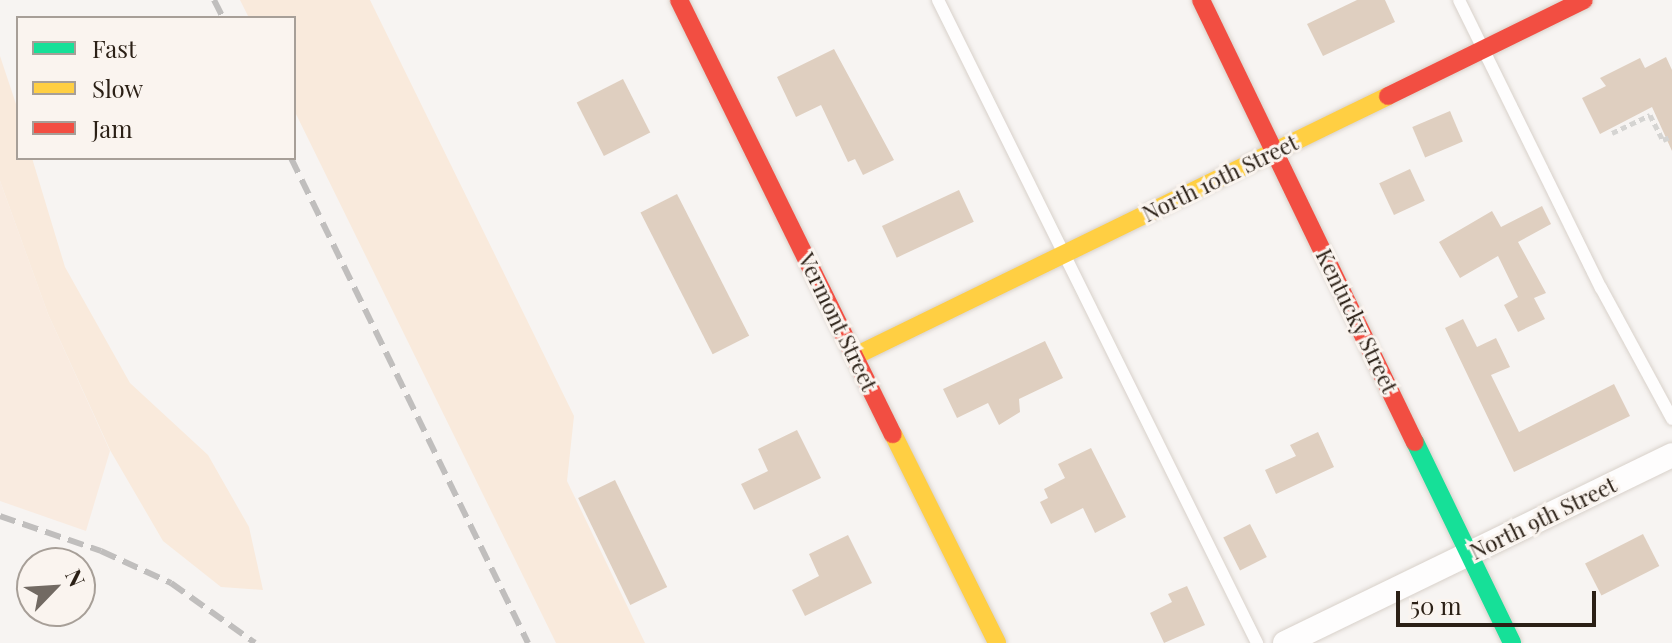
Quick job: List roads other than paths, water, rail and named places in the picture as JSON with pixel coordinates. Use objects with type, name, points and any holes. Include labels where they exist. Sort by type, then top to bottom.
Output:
[{"type":"street","name":"Vermont Street","points":[[679,0],[997,643]]},
{"type":"street","name":"Kentucky Street","points":[[1201,0],[1512,643]]},
{"type":"street","name":"North 10th Street","points":[[855,356],[1584,0]]},
{"type":"street","name":"North 9th Street","points":[[1285,643],[1672,455]]},
{"type":"lane","points":[[938,0],[1257,643]]},
{"type":"lane","points":[[1459,0],[1601,288],[1672,419]]},
{"type":"railway","points":[[214,0],[222,16]]},
{"type":"railway","points":[[292,160],[528,643]]},
{"type":"railway","points":[[0,516],[101,551],[171,583],[255,643]]}]
